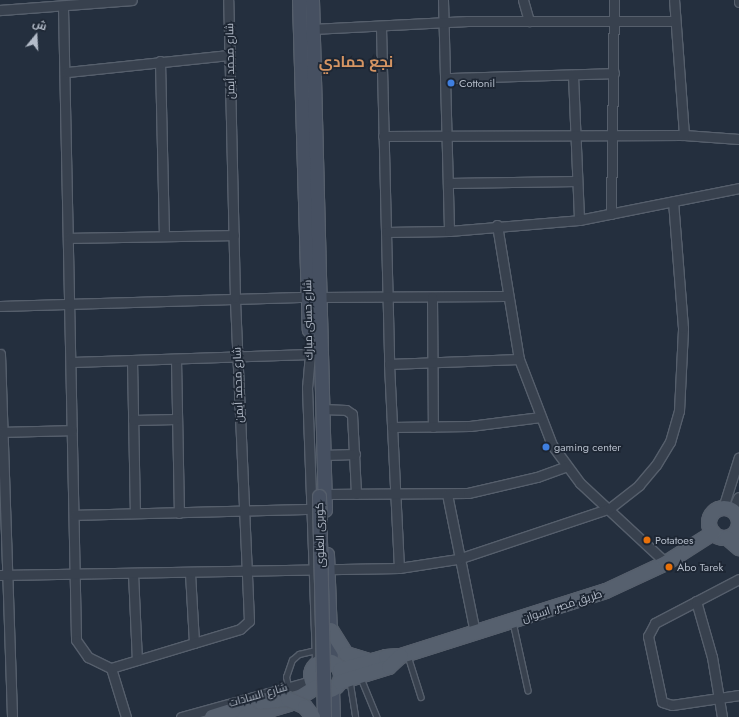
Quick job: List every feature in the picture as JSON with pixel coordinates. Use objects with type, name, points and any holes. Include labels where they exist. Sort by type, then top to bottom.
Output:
[{"type":"main road","name":"شارع حسنى مبارك","points":[[299,0],[313,297],[321,409],[323,455],[322,495],[331,630],[337,677],[332,717]]},
{"type":"main road","name":"شارع حسنى مبارك","points":[[310,354],[313,297],[312,0]]},
{"type":"main road","name":"كوبرى العلوى","points":[[310,354],[322,495],[324,717]]},
{"type":"main road","points":[[734,523],[713,533],[709,520],[714,512],[734,523],[739,548]]},
{"type":"main road","name":"طريق مصر, اسوان","points":[[245,717],[289,704],[337,677],[373,660],[404,655],[513,622],[606,591],[666,563],[713,533]]},
{"type":"main road","points":[[331,630],[346,654],[373,660]]},
{"type":"main road","name":"طريق مصر, اسوان","points":[[337,677],[389,667],[404,655]]},
{"type":"main road","points":[[316,657],[337,677]]},
{"type":"main road","points":[[212,717],[260,702],[288,699],[305,708],[313,717]]},
{"type":"street","points":[[0,10],[63,7],[132,0]]},
{"type":"street","name":"شارع محمد أيمن","points":[[111,668],[248,625],[235,298],[228,0]]},
{"type":"street","points":[[443,0],[449,135],[449,231]]},
{"type":"street","points":[[523,0],[529,21]]},
{"type":"street","points":[[611,214],[614,0]]},
{"type":"street","points":[[674,0],[684,135]]},
{"type":"street","points":[[63,7],[67,72],[72,430],[78,647],[88,657],[111,668],[126,717]]},
{"type":"street","points":[[312,29],[529,21],[675,21]]},
{"type":"street","points":[[381,27],[389,364],[399,568]]},
{"type":"street","points":[[67,72],[160,61],[230,55]]},
{"type":"street","points":[[160,61],[164,234]]},
{"type":"street","points":[[446,78],[614,73]]},
{"type":"street","points":[[573,75],[579,220]]},
{"type":"street","points":[[384,136],[611,134],[684,135],[739,139]]},
{"type":"street","points":[[448,183],[577,181]]},
{"type":"street","points":[[386,232],[449,231],[497,225],[579,220],[739,188]]},
{"type":"street","points":[[3,575],[247,572],[312,569],[399,568],[458,559],[537,536],[610,508],[639,485],[656,465],[670,442],[680,411],[684,328],[673,201]]},
{"type":"street","points":[[497,225],[507,296],[519,359],[540,417],[565,466],[666,563]]},
{"type":"street","points":[[69,238],[164,234],[234,235]]},
{"type":"street","points":[[0,306],[235,298],[507,296]]},
{"type":"street","points":[[432,297],[433,427]]},
{"type":"street","points":[[0,354],[3,575],[12,717]]},
{"type":"street","points":[[72,362],[310,354]]},
{"type":"street","name":"شارع حسنى مبارك","points":[[310,354],[307,387],[316,657]]},
{"type":"street","points":[[176,359],[179,512]]},
{"type":"street","points":[[389,364],[519,359]]},
{"type":"street","points":[[132,360],[135,513]]},
{"type":"street","points":[[321,409],[351,412],[356,494]]},
{"type":"street","points":[[392,427],[470,426],[540,417]]},
{"type":"street","points":[[133,420],[176,419]]},
{"type":"street","points":[[2,432],[72,430]]},
{"type":"street","points":[[323,455],[354,454]]},
{"type":"street","points":[[734,523],[739,457]]},
{"type":"street","points":[[322,495],[447,494],[495,489],[565,466]]},
{"type":"street","points":[[447,494],[458,559],[475,633]]},
{"type":"street","points":[[734,523],[739,498]]},
{"type":"street","points":[[74,514],[310,509]]},
{"type":"street","points":[[190,573],[194,642]]},
{"type":"street","points":[[133,574],[138,660]]},
{"type":"street","points":[[739,579],[696,601],[648,630],[660,699],[672,705],[739,695]]},
{"type":"street","points":[[696,601],[712,657],[722,717]]},
{"type":"street","name":"شارع حسنى مبارك","points":[[319,717],[337,677]]},
{"type":"street","name":"شارع السادات","points":[[181,717],[288,686],[337,677]]},
{"type":"lane","points":[[513,622],[528,690]]},
{"type":"lane","points":[[288,686],[286,677],[292,660],[307,651],[316,657]]},
{"type":"lane","points":[[404,655],[421,696]]},
{"type":"lane","points":[[337,677],[356,717]]},
{"type":"lane","points":[[337,677],[377,717]]},
{"type":"place","name":"Cottonil","points":[[451,83]]},
{"type":"place","name":"gaming center","points":[[546,447]]},
{"type":"place","name":"Potatoes","points":[[647,540]]},
{"type":"place","name":"Abo Tarek","points":[[669,567]]},
{"type":"district","name":"نجع حمادي","points":[[356,63]]}]
